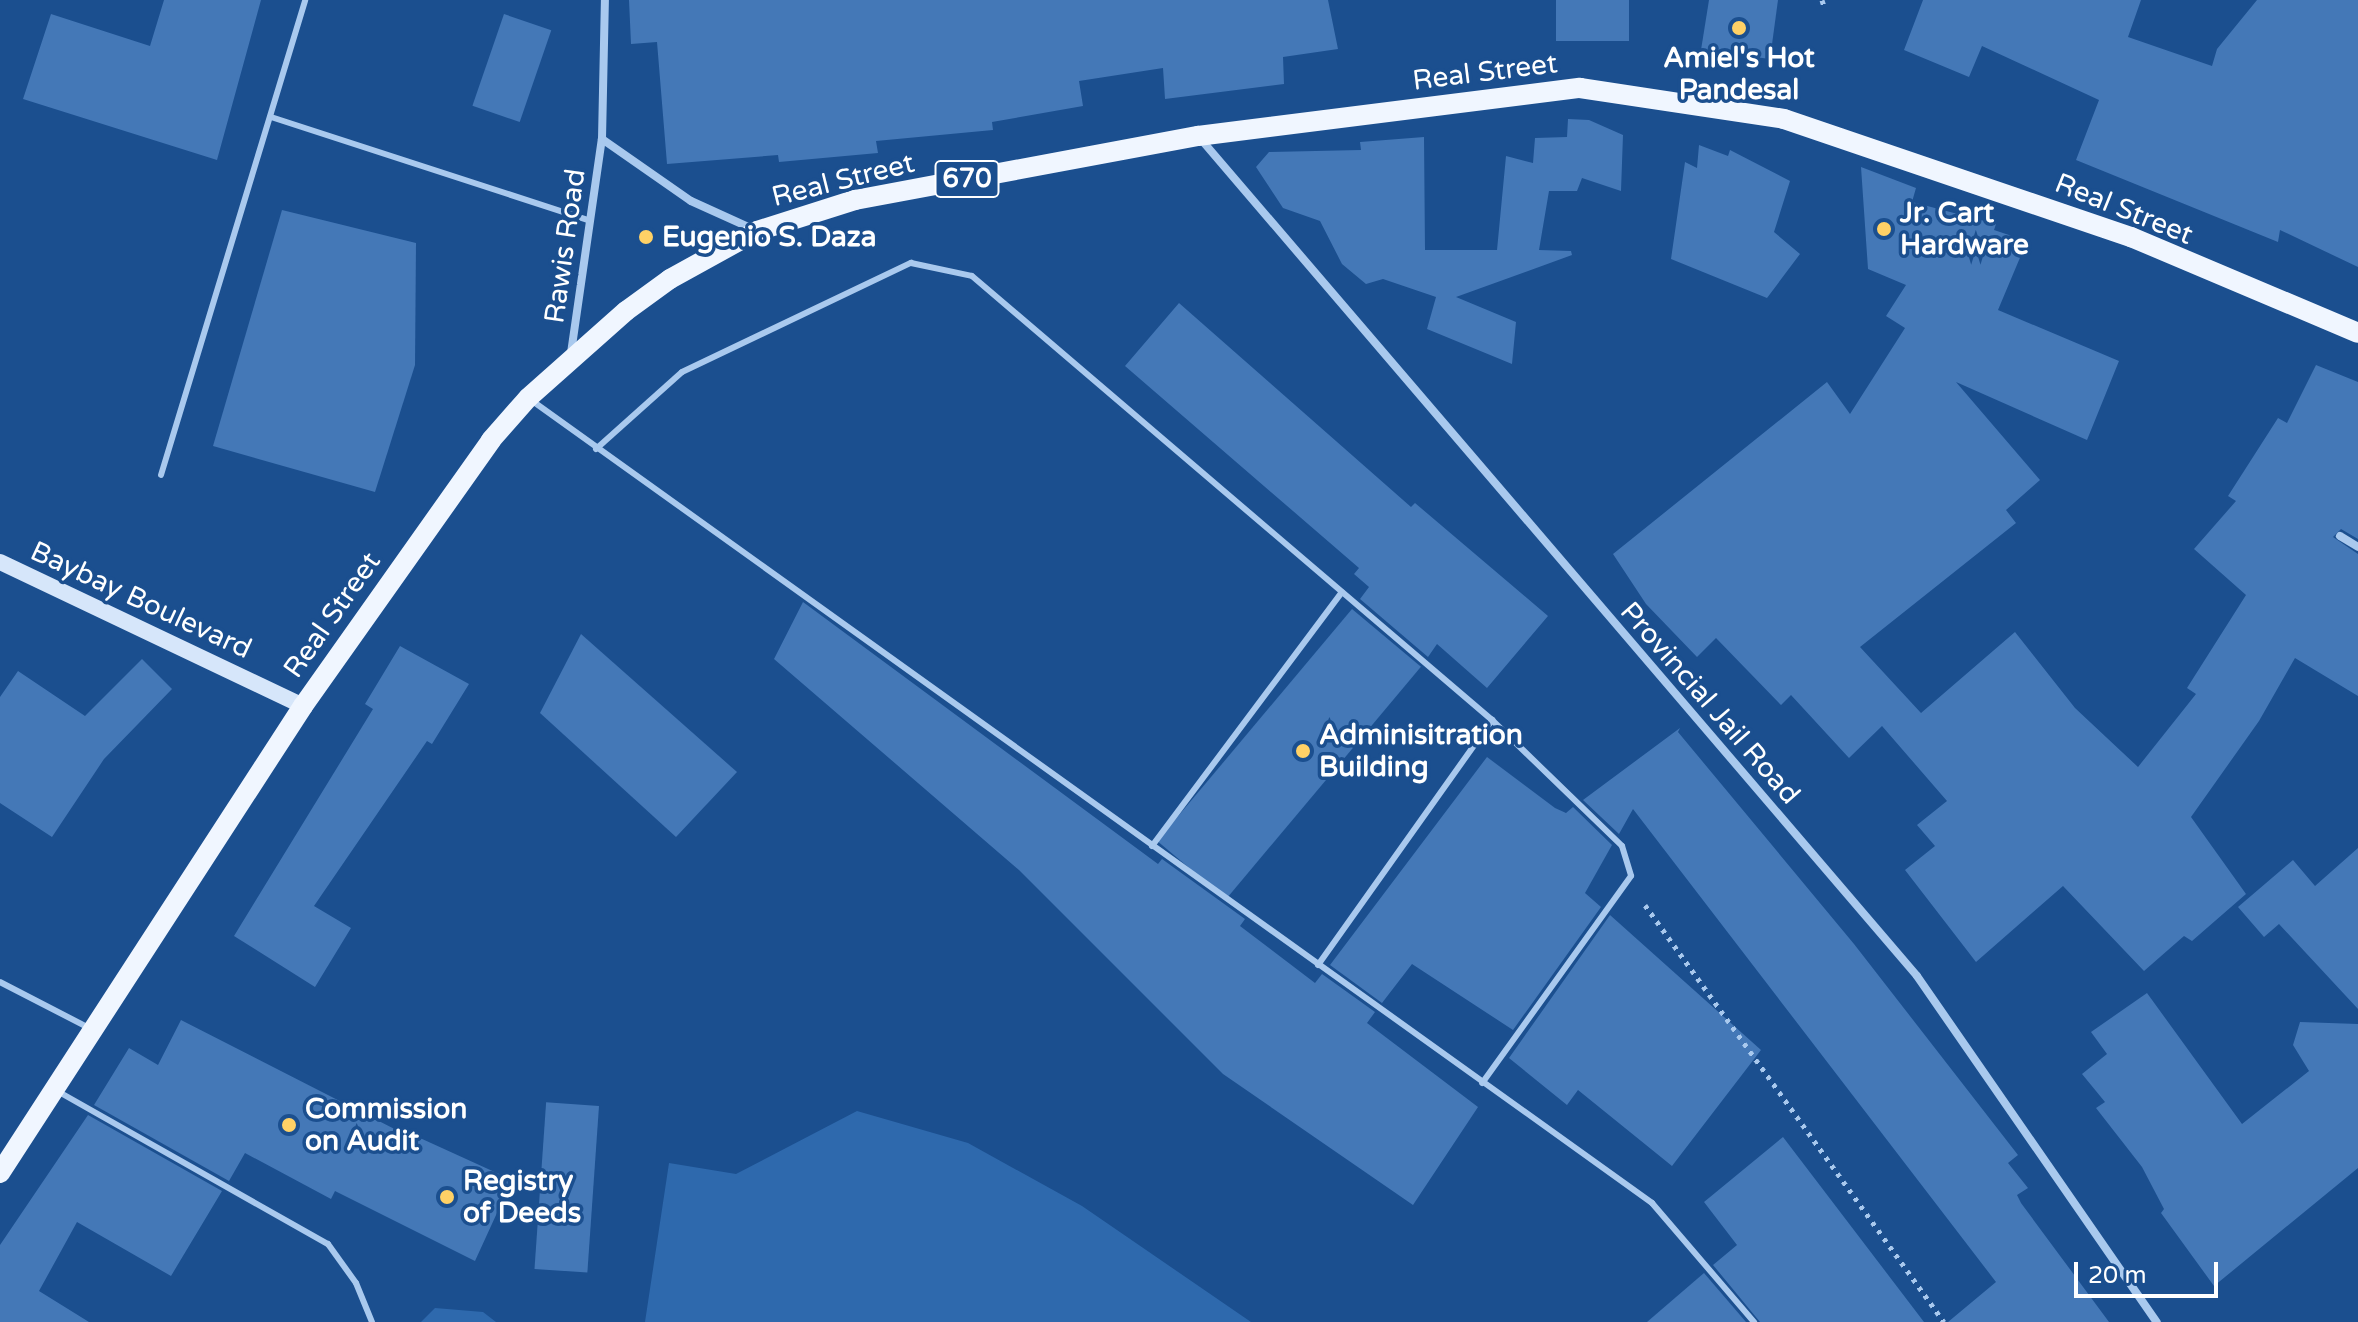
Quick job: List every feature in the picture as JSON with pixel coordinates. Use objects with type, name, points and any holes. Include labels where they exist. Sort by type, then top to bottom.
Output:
[{"type":"main road","name":"Real Street","points":[[0,1173],[303,706],[454,490],[528,398],[570,359],[670,279],[757,231],[855,200],[1198,136],[1580,88],[1784,119],[2131,237],[2358,333]]},
{"type":"street","name":"Rawis Road","points":[[570,359],[602,139],[605,0]]},
{"type":"street","name":"Provincial Jail Road","points":[[1198,136],[1917,976],[2157,1322]]},
{"type":"street","name":"Rawis Road","points":[[602,139],[691,201],[757,231]]},
{"type":"street","points":[[2340,536],[2358,547]]},
{"type":"street","name":"Baybay Boulevard","points":[[0,562],[303,706]]},
{"type":"lane","points":[[161,475],[305,0]]},
{"type":"lane","points":[[271,117],[592,221]]},
{"type":"lane","points":[[596,449],[682,372],[911,263],[972,276],[1492,720],[1622,846],[1631,876],[1482,1083]]},
{"type":"lane","points":[[528,398],[1652,1203],[1754,1322]]},
{"type":"lane","points":[[1152,846],[1342,592]]},
{"type":"lane","points":[[1318,965],[1492,720]]},
{"type":"lane","points":[[0,982],[94,1031]]},
{"type":"lane","points":[[56,1090],[328,1244],[356,1283],[372,1322]]},
{"type":"path","points":[[1631,876],[1652,917],[1944,1322]]},
{"type":"shaded area","points":[[857,1111],[968,1143],[1082,1206],[1251,1322],[645,1322],[669,1163],[736,1174]]},
{"type":"shaded area","points":[[435,1308],[483,1312],[496,1322],[421,1322]]},
{"type":"building","points":[[164,0],[261,0],[217,160],[23,99],[51,14],[150,46]]},
{"type":"building","points":[[629,0],[1328,0],[1338,49],[1283,57],[1284,84],[1165,99],[1163,68],[1079,81],[1083,106],[992,122],[993,130],[876,141],[878,153],[779,162],[778,155],[667,164],[657,42],[631,44]]},
{"type":"building","points":[[1556,0],[1629,0],[1629,41],[1556,41]]},
{"type":"building","name":"Amiel's Hot Pandesal","points":[[1709,0],[1778,0],[1770,59],[1701,50]]},
{"type":"building","points":[[1923,0],[2141,0],[2128,37],[2212,66],[2217,49],[2257,0],[2358,0],[2358,267],[2280,230],[2278,242],[2076,160],[2099,100],[1982,46],[1969,77],[1904,50]]},
{"type":"building","points":[[504,14],[551,30],[520,122],[472,106]]},
{"type":"building","points":[[1568,119],[1589,120],[1623,135],[1621,191],[1582,178],[1577,191],[1549,191],[1539,250],[1571,251],[1572,255],[1456,297],[1516,322],[1512,364],[1427,329],[1436,297],[1383,279],[1366,284],[1342,264],[1320,221],[1283,208],[1256,167],[1269,152],[1361,150],[1360,142],[1424,137],[1425,250],[1497,250],[1506,156],[1533,163],[1535,138],[1567,137]]},
{"type":"building","points":[[1699,145],[1728,156],[1730,150],[1790,181],[1774,232],[1800,254],[1767,298],[1671,259],[1685,162],[1697,168]]},
{"type":"building","points":[[1861,167],[1916,188],[1912,202],[1996,224],[1994,230],[2027,241],[1998,310],[2119,361],[2087,440],[1956,382],[2040,480],[2006,510],[2016,523],[1860,647],[1921,713],[2015,632],[2075,708],[2138,767],[2196,694],[2187,688],[2246,595],[2194,549],[2236,501],[2228,496],[2278,418],[2287,423],[2316,365],[2358,382],[2358,539],[2341,529],[2333,537],[2358,554],[2358,696],[2295,658],[2259,721],[2191,817],[2246,894],[2192,941],[2184,936],[2144,971],[2063,886],[1976,962],[1905,870],[1935,846],[1917,825],[1947,801],[1882,726],[1849,758],[1791,695],[1781,705],[1716,638],[1697,657],[1646,604],[1613,554],[1827,382],[1850,414],[1905,328],[1886,316],[1906,285],[1868,269]]},
{"type":"building","points":[[282,210],[416,243],[415,365],[375,492],[213,446]]},
{"type":"building","points":[[1179,303],[1411,507],[1415,503],[1548,616],[1487,688],[1437,644],[1428,657],[1360,599],[1369,587],[1354,574],[1359,568],[1125,366]]},
{"type":"building","points":[[803,602],[1158,864],[1162,859],[1245,919],[1240,926],[1315,983],[1322,974],[1375,1012],[1367,1023],[1478,1107],[1413,1205],[1223,1074],[1019,870],[774,659]]},
{"type":"building","name":"Adminisitration Building","points":[[1352,609],[1421,667],[1226,899],[1157,841]]},
{"type":"building","points":[[581,634],[737,772],[676,837],[540,713]]},
{"type":"building","points":[[400,646],[469,684],[432,744],[427,741],[314,906],[351,928],[315,987],[234,936],[373,709],[365,704]]},
{"type":"building","points":[[142,659],[172,689],[104,759],[52,837],[0,803],[0,697],[18,671],[85,716]]},
{"type":"building","points":[[1680,728],[1678,732],[1854,944],[2018,1155],[2008,1163],[2028,1188],[2017,1195],[2021,1203],[2109,1322],[1948,1322],[1996,1282],[1633,809],[1619,834],[1583,800]]},
{"type":"building","points":[[1487,757],[1555,808],[1566,813],[1573,807],[1612,845],[1585,893],[1601,907],[1513,1030],[1412,964],[1382,1003],[1330,965]]},
{"type":"building","points":[[2358,848],[2358,1009],[2279,924],[2264,937],[2238,907],[2293,860],[2315,886]]},
{"type":"building","points":[[1610,915],[1761,1050],[1672,1166],[1578,1090],[1567,1105],[1509,1058]]},
{"type":"building","points":[[2147,993],[2242,1124],[2309,1071],[2293,1045],[2300,1022],[2358,1024],[2358,1168],[2214,1286],[2161,1213],[2164,1209],[2142,1167],[2096,1108],[2105,1102],[2082,1074],[2107,1054],[2091,1032]]},
{"type":"building","points":[[181,1020],[418,1141],[420,1138],[512,1180],[475,1261],[335,1191],[331,1199],[245,1153],[229,1181],[94,1105],[129,1048],[158,1065]]},
{"type":"building","points":[[546,1102],[599,1106],[587,1273],[534,1269]]},
{"type":"building","points":[[88,1115],[222,1191],[171,1276],[77,1222],[39,1291],[89,1322],[0,1322],[0,1245]]},
{"type":"building","points":[[1783,1137],[1924,1322],[1760,1322],[1713,1265],[1737,1245],[1704,1202]]},
{"type":"building","points":[[1704,1273],[1746,1322],[1647,1322]]},
{"type":"place","name":"Amiel's Hot Pandesal","points":[[1739,28]]},
{"type":"place","name":"Jr. Cart Hardware","points":[[1884,229]]},
{"type":"place","name":"Eugenio S. Daza","points":[[646,237]]},
{"type":"place","name":"Adminisitration Building","points":[[1303,751]]},
{"type":"place","name":"Commission on Audit","points":[[289,1125]]},
{"type":"place","name":"Registry of Deeds","points":[[447,1197]]}]
